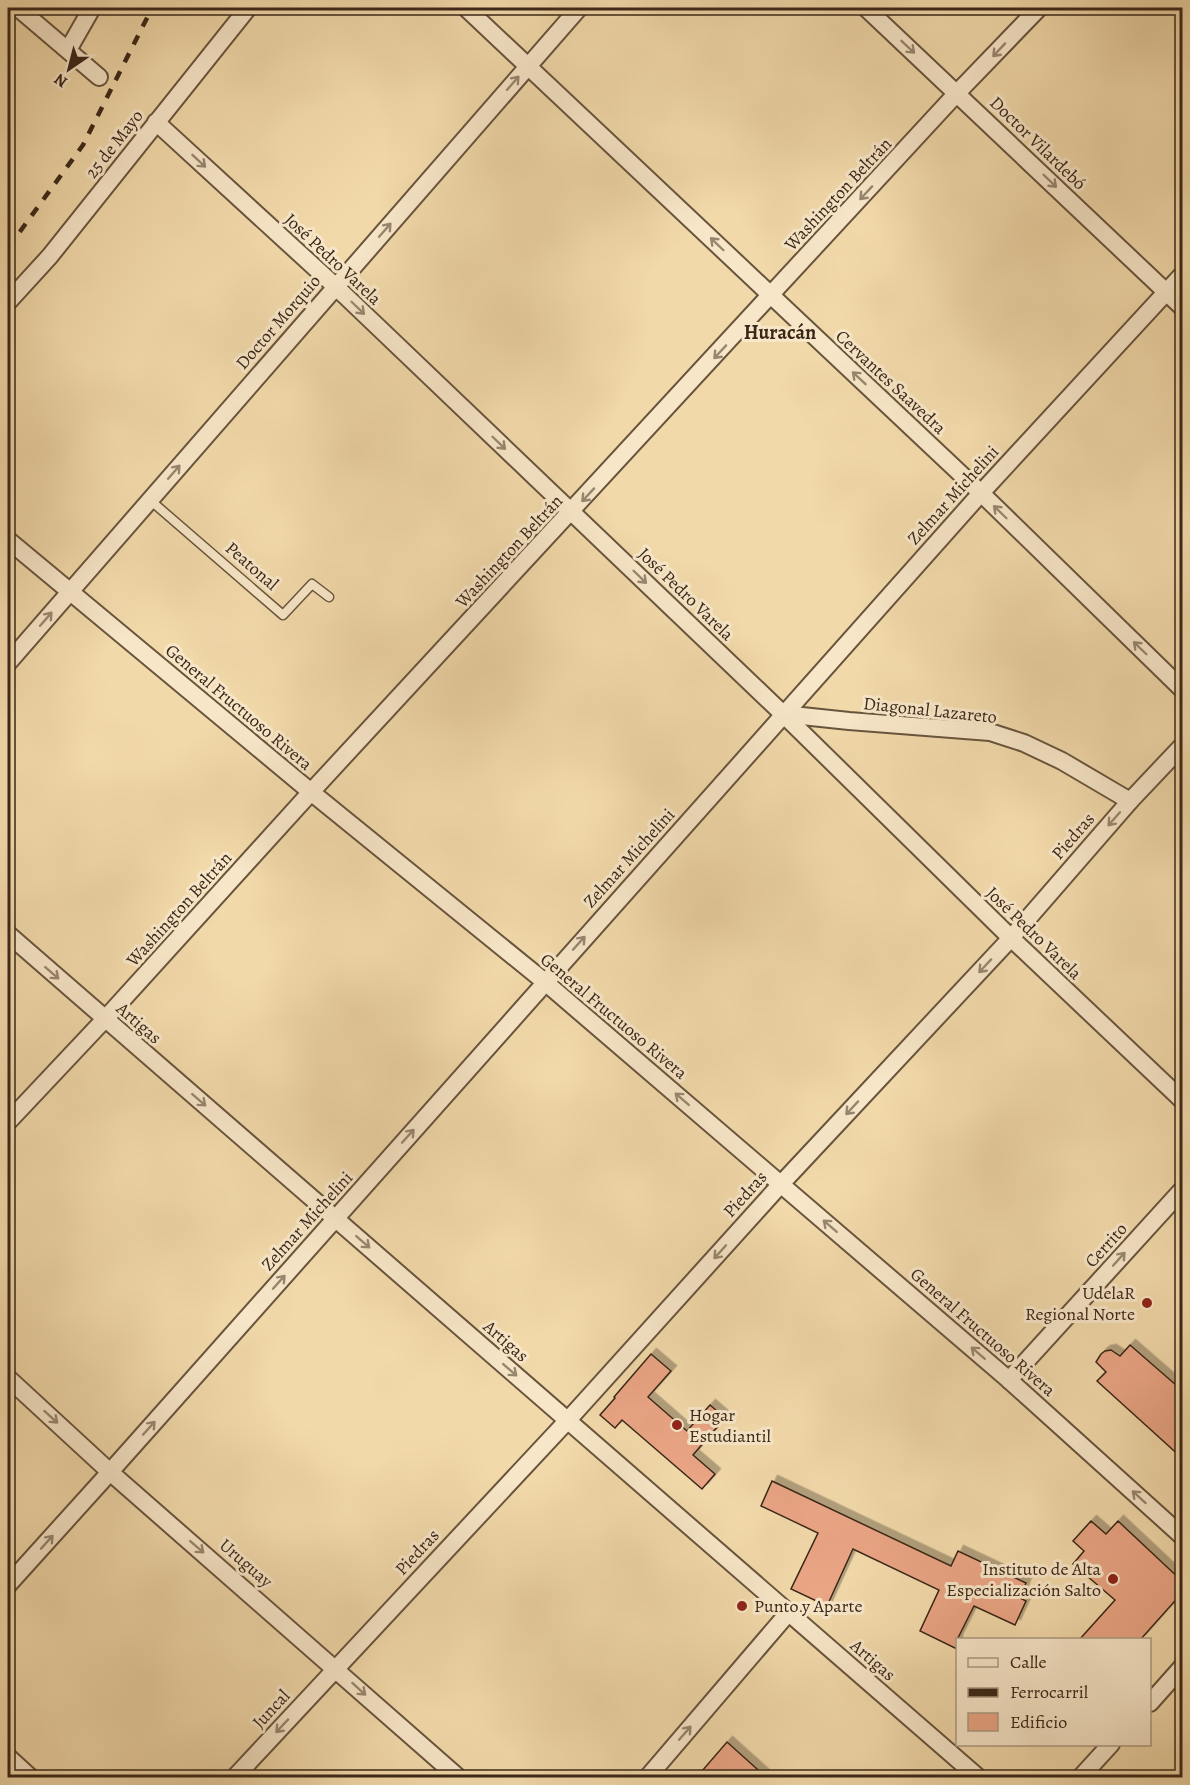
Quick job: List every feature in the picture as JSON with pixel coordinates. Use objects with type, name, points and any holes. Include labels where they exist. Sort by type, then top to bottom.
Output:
[{"type":"street","points":[[18,8],[99,77]]},
{"type":"street","points":[[68,50],[92,8]]},
{"type":"street","name":"25 de Mayo","points":[[8,302],[50,255],[248,8]]},
{"type":"street","name":"Cervantes Saavedra","points":[[466,8],[981,493],[1182,689]]},
{"type":"street","name":"Doctor Morquio","points":[[8,663],[579,8]]},
{"type":"street","name":"Doctor Vilardebó","points":[[866,8],[1182,307]]},
{"type":"street","name":"Washington Beltrán","points":[[8,1122],[957,93],[1039,8]]},
{"type":"street","name":"José Pedro Varela","points":[[156,122],[335,286],[783,714],[1011,938],[1182,1100]]},
{"type":"street","name":"Zelmar Michelini","points":[[8,1585],[981,493],[1182,275]]},
{"type":"street","name":"General Fructuoso Rivera","points":[[8,540],[311,792],[545,982],[1009,1380],[1182,1536]]},
{"type":"street","name":"Diagonal Lazareto","points":[[783,714],[990,732],[1024,743],[1062,761],[1130,801]]},
{"type":"street","name":"Piedras","points":[[336,1668],[568,1420],[781,1184],[1011,938],[1130,801],[1182,746]]},
{"type":"street","name":"Artigas","points":[[8,934],[979,1778]]},
{"type":"street","name":"Cerrito","points":[[1009,1380],[1182,1190]]},
{"type":"street","name":"Uruguay","points":[[8,1378],[111,1472],[459,1778]]},
{"type":"street","points":[[647,1778],[789,1612]]},
{"type":"street","points":[[1151,1701],[1182,1667]]},
{"type":"street","name":"Juncal","points":[[234,1778],[336,1668]]},
{"type":"street","points":[[1080,1778],[1109,1746]]},
{"type":"street","points":[[8,1757],[31,1778]]},
{"type":"lane","name":"Peatonal","points":[[150,500],[283,615],[312,584],[328,597]]},
{"type":"building","points":[[1130,1345],[1176,1385],[1182,1379],[1182,1458],[1097,1381],[1106,1372],[1096,1362],[1101,1354],[1111,1350],[1120,1356]]},
{"type":"building","points":[[651,1354],[671,1371],[648,1397],[687,1431],[710,1405],[725,1418],[693,1455],[715,1474],[702,1489],[622,1420],[615,1428],[600,1415]]},
{"type":"building","points":[[772,1481],[951,1566],[958,1551],[1026,1583],[1020,1598],[1026,1601],[1015,1625],[974,1606],[956,1638],[956,1649],[920,1631],[939,1590],[853,1549],[827,1606],[791,1589],[818,1533],[761,1506]]},
{"type":"building","points":[[1091,1521],[1106,1534],[1118,1521],[1182,1581],[1182,1593],[1142,1638],[1081,1638],[1115,1600],[1073,1564],[1084,1551],[1073,1541]]},
{"type":"building","points":[[727,1742],[767,1778],[696,1778]]},
{"type":"railway","points":[[8,248],[83,145],[152,8]]},
{"type":"place","name":"UdelaR Regional Norte","points":[[1147,1303]]},
{"type":"place","name":"Hogar Estudiantil","points":[[677,1425]]},
{"type":"place","name":"Instituto de Alta Especialización Salto","points":[[1113,1579]]},
{"type":"place","name":"Punto y Aparte","points":[[742,1606]]},
{"type":"district","name":"Huracán","points":[[780,332]]}]
